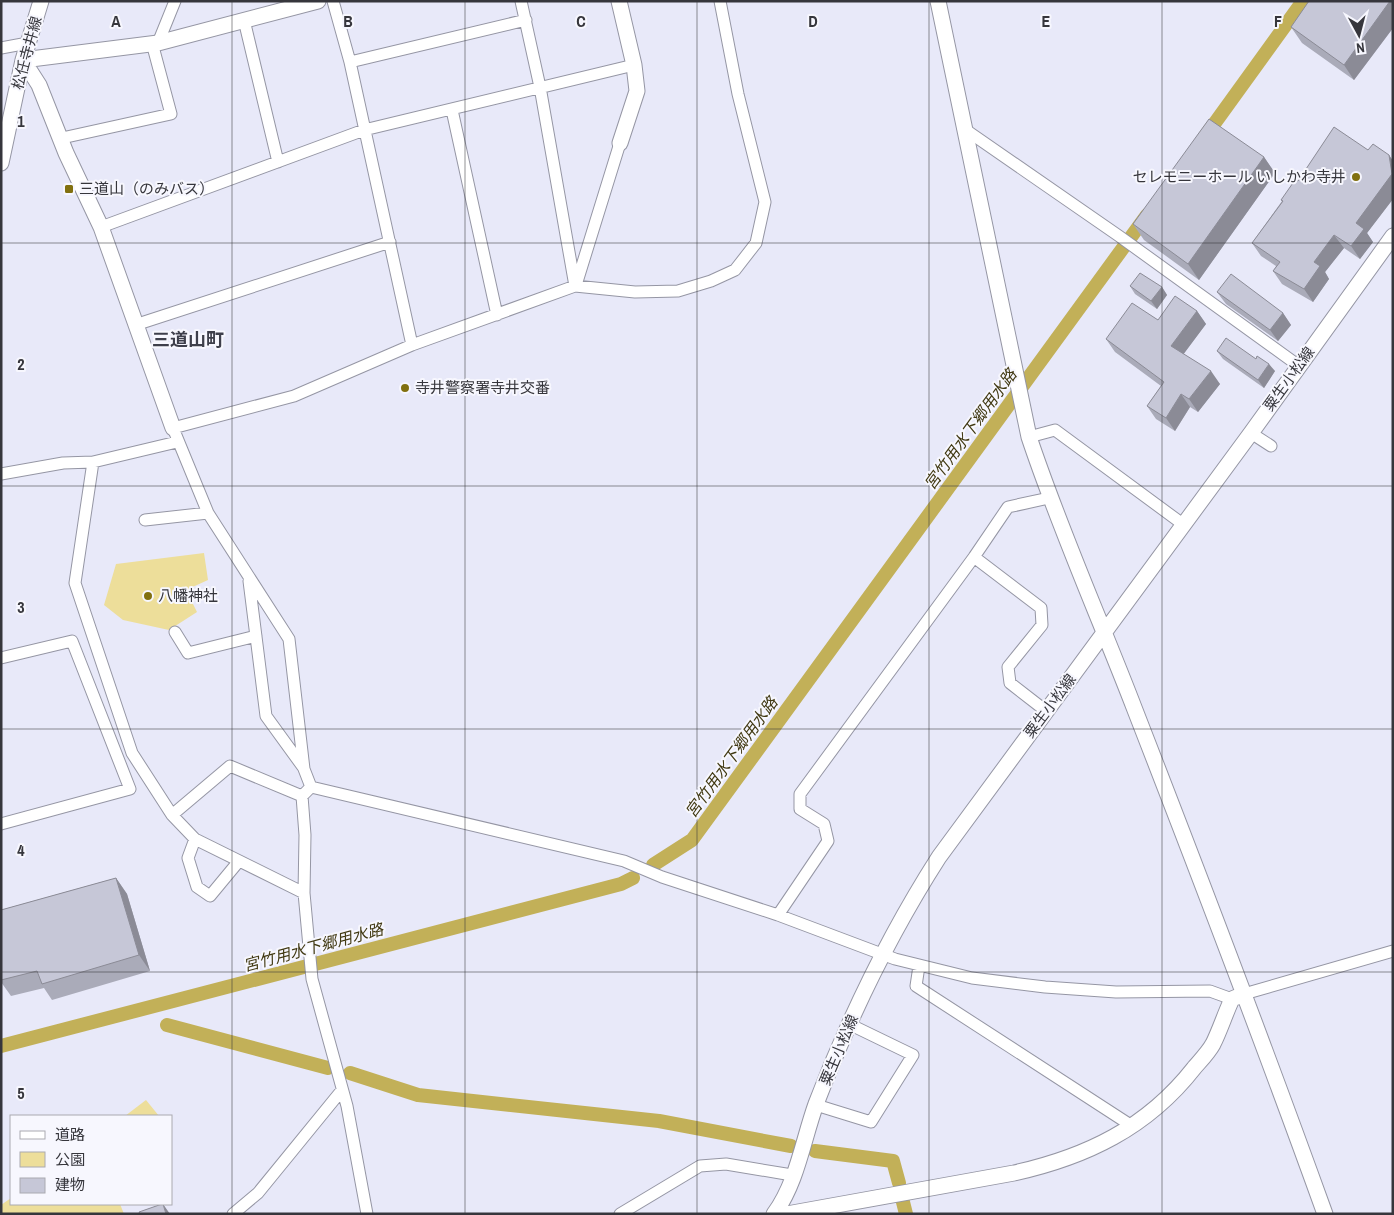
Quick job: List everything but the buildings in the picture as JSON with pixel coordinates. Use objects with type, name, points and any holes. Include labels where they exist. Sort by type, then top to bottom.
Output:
[{"type":"street","name":"松任寺井線","points":[[1,163],[23,60],[41,1]]},
{"type":"street","points":[[62,138],[172,114],[155,43],[175,1]]},
{"type":"street","points":[[304,769],[289,639],[208,513],[175,435],[101,227],[39,84],[23,60],[155,43],[318,1]]},
{"type":"street","points":[[333,1],[350,62],[412,346]]},
{"type":"street","points":[[521,1],[540,87],[575,286]]},
{"type":"street","points":[[575,286],[637,90],[634,65],[618,1]]},
{"type":"street","points":[[1,474],[63,463],[93,462],[294,396],[412,346],[575,286],[635,292],[678,290],[711,281],[735,270],[756,243],[765,202],[738,94],[720,1]]},
{"type":"street","points":[[938,1],[1029,438],[1049,498],[1104,633],[1238,996],[1325,1214]]},
{"type":"street","points":[[244,20],[278,162]]},
{"type":"street","points":[[350,62],[526,20]]},
{"type":"street","points":[[1,48],[28,44]]},
{"type":"street","points":[[101,227],[364,130],[634,65]]},
{"type":"street","points":[[452,110],[497,315]]},
{"type":"street","points":[[963,128],[1119,236],[1299,366]]},
{"type":"street","name":"粟生小松線","points":[[774,1214],[784,1198],[816,1105],[849,1024],[881,954],[906,909],[939,857],[1184,525],[1393,236]]},
{"type":"street","points":[[135,326],[390,242]]},
{"type":"street","points":[[1029,438],[1055,430],[1184,525]]},
{"type":"street","points":[[1251,433],[1271,446]]},
{"type":"street","points":[[93,462],[75,583],[132,753],[172,815],[195,839],[304,893]]},
{"type":"street","points":[[778,916],[828,841],[824,824],[800,809],[800,794],[974,558],[1008,507],[1049,498]]},
{"type":"street","points":[[145,520],[208,513]]},
{"type":"street","points":[[974,558],[1042,608],[1042,625],[1008,667],[1010,683],[1046,711]]},
{"type":"street","points":[[248,577],[266,716],[304,769],[311,787]]},
{"type":"street","points":[[175,632],[188,653],[256,636]]},
{"type":"street","points":[[1,658],[72,641],[130,789],[1,824]]},
{"type":"street","points":[[172,815],[230,766],[302,796]]},
{"type":"street","points":[[311,787],[624,860],[662,876],[881,954],[919,966],[972,978],[1045,987],[1116,992],[1210,991],[1238,996],[1393,952]]},
{"type":"street","points":[[311,787],[302,796],[305,835],[304,893],[312,979],[347,1106],[367,1214]]},
{"type":"street","points":[[195,839],[188,858],[197,887],[210,896],[239,861]]},
{"type":"street","points":[[919,966],[916,986],[1132,1126]]},
{"type":"street","points":[[787,1214],[1050,1165],[1085,1153],[1132,1126],[1180,1086],[1212,1046],[1238,996]]},
{"type":"street","points":[[816,1105],[871,1122],[913,1054],[849,1024]]},
{"type":"street","points":[[233,1214],[258,1193],[342,1090]]},
{"type":"street","points":[[620,1214],[700,1166],[726,1164],[792,1175]]},
{"type":"green space","points":[[204,553],[208,580],[186,590],[197,612],[169,630],[123,620],[104,605],[116,564]]},
{"type":"green space","points":[[146,1100],[158,1115],[126,1115]]},
{"type":"green space","points":[[10,1199],[10,1205],[120,1205],[124,1214],[1,1214],[1,1205]]},
{"type":"waterway","name":"宮竹用水下郷用水路","points":[[1204,138],[1303,1]]},
{"type":"waterway","name":"宮竹用水下郷用水路","points":[[653,865],[692,840],[1147,215]]},
{"type":"waterway","name":"宮竹用水下郷用水路","points":[[1,1046],[621,884],[633,878]]},
{"type":"waterway","points":[[167,1025],[328,1068]]},
{"type":"waterway","points":[[350,1073],[418,1095],[659,1121],[791,1146]]},
{"type":"waterway","points":[[815,1151],[893,1161],[899,1183]]},
{"type":"waterway","points":[[903,1202],[906,1214]]},
{"type":"place","name":"セレモニーホール いしかわ寺井","points":[[1356,177]]},
{"type":"place","name":"三道山（のみバス）","points":[[69,189]]},
{"type":"place","name":"寺井警察署寺井交番","points":[[405,388]]},
{"type":"place","name":"八幡神社","points":[[148,596]]},
{"type":"district","name":"三道山町","points":[[188,340]]}]
